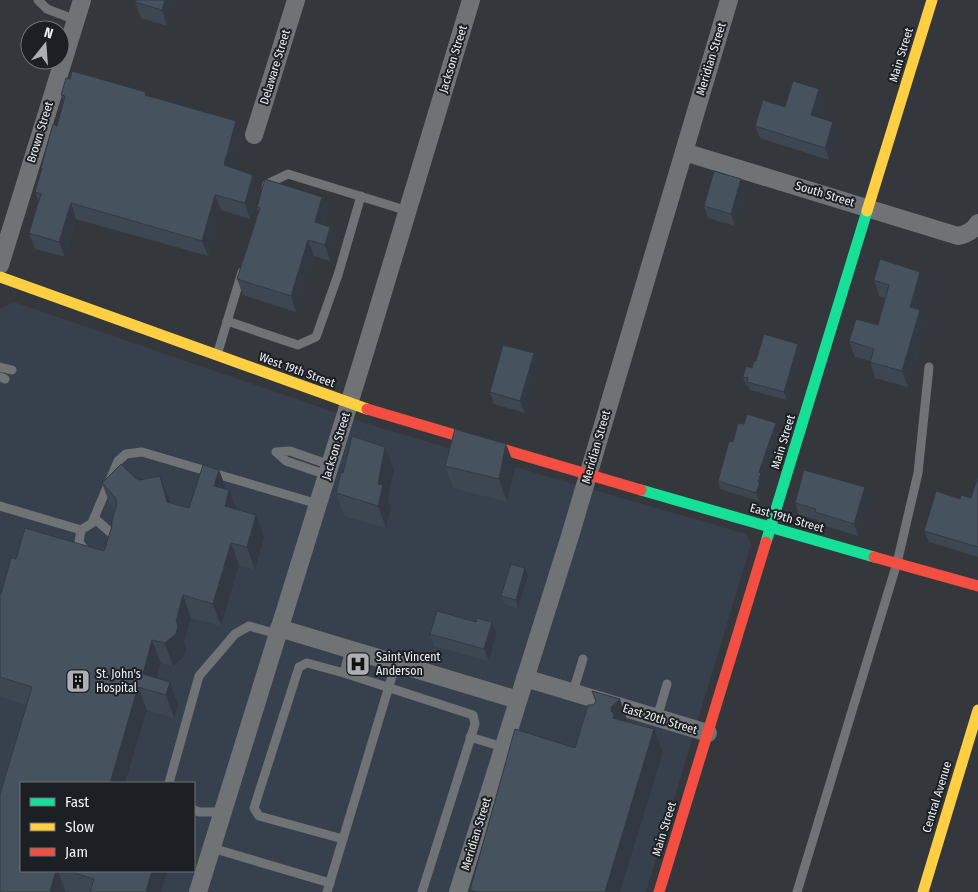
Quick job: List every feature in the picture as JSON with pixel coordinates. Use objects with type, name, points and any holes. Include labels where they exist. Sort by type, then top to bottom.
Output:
[{"type":"street","name":"Brown Street","points":[[0,265],[82,0]]},
{"type":"street","name":"Delaware Street","points":[[254,135],[296,0]]},
{"type":"street","name":"Jackson Street","points":[[202,891],[222,812],[349,404],[471,0]]},
{"type":"street","name":"Meridian Street","points":[[458,892],[588,475],[729,0]]},
{"type":"street","name":"Main Street","points":[[659,892],[772,528],[932,0]]},
{"type":"street","name":"South Street","points":[[684,152],[869,207],[958,236],[972,228]]},
{"type":"street","name":"West 19th Street","points":[[0,277],[349,404],[588,475]]},
{"type":"street","name":"East 19th Street","points":[[588,475],[978,586]]},
{"type":"street","points":[[278,631],[350,649],[518,700]]},
{"type":"street","name":"East 20th Street","points":[[525,678],[648,718],[708,733]]},
{"type":"street","name":"Central Avenue","points":[[922,892],[978,710]]},
{"type":"lane","points":[[38,0],[47,9],[76,20]]},
{"type":"lane","points":[[262,200],[268,184],[288,174],[408,211]]},
{"type":"lane","points":[[227,321],[298,345],[316,337],[338,275],[361,196]]},
{"type":"lane","points":[[217,355],[245,260]]},
{"type":"lane","points":[[0,367],[12,370]]},
{"type":"lane","points":[[797,892],[897,563],[918,473],[929,367]]},
{"type":"lane","points":[[290,451],[328,470],[286,461],[276,452],[290,451]]},
{"type":"lane","points":[[0,506],[81,530],[92,523],[118,462],[126,454],[142,452],[232,477],[318,504]]},
{"type":"lane","points":[[94,518],[114,537]]},
{"type":"lane","points":[[81,530],[80,542],[87,554],[98,559]]},
{"type":"lane","points":[[169,782],[199,676],[235,634],[249,626],[278,631]]},
{"type":"lane","points":[[344,673],[350,649]]},
{"type":"lane","points":[[583,659],[583,698]]},
{"type":"lane","points":[[343,840],[259,816],[254,808],[299,667],[307,663],[344,673],[473,715],[474,724],[422,892]]},
{"type":"lane","points":[[327,892],[396,663]]},
{"type":"lane","points":[[648,718],[667,684]]},
{"type":"lane","points":[[470,737],[503,747]]},
{"type":"lane","points":[[195,810],[222,812]]},
{"type":"lane","points":[[212,848],[330,883]]},
{"type":"shaded area","name":"Saint Vincent Anderson","points":[[14,302],[380,428],[746,534],[751,544],[646,892],[0,892],[0,309]]},
{"type":"building","points":[[136,0],[165,0],[162,10],[135,2]]},
{"type":"building","points":[[72,71],[146,92],[145,95],[236,121],[224,165],[253,175],[245,203],[215,195],[202,241],[71,203],[59,242],[29,233],[41,194],[35,192],[41,168],[53,124],[57,126],[65,96],[61,95],[66,78],[70,79]]},
{"type":"building","points":[[793,81],[819,89],[811,115],[833,122],[825,148],[755,126],[763,100],[785,107]]},
{"type":"building","points":[[714,171],[741,179],[731,214],[704,206]]},
{"type":"building","points":[[265,179],[322,197],[315,222],[330,227],[325,245],[308,240],[291,296],[237,279],[260,208],[257,207]]},
{"type":"building","points":[[880,259],[920,272],[910,307],[920,310],[902,371],[870,362],[874,349],[849,341],[856,319],[878,325],[889,285],[874,280]]},
{"type":"building","points":[[764,334],[798,344],[784,392],[747,382],[748,378],[743,377],[746,366],[752,368],[754,361],[756,361]]},
{"type":"building","points":[[503,345],[534,353],[520,401],[490,392]]},
{"type":"building","points":[[747,414],[776,423],[759,472],[761,473],[758,482],[760,482],[756,493],[718,481],[729,441],[733,442],[738,423],[744,424]]},
{"type":"building","points":[[455,429],[506,444],[499,479],[445,466]]},
{"type":"building","points":[[352,436],[385,447],[378,484],[383,485],[378,506],[336,493]]},
{"type":"building","name":"St. John's Hospital","points":[[121,464],[135,478],[140,480],[160,476],[167,502],[189,508],[203,465],[219,470],[214,486],[229,490],[225,506],[256,515],[247,547],[231,543],[213,604],[183,595],[176,621],[178,626],[176,634],[165,643],[152,640],[143,674],[170,682],[166,695],[138,687],[110,782],[20,782],[20,872],[56,872],[50,892],[0,892],[0,794],[32,687],[0,677],[0,594],[11,558],[16,559],[25,528],[104,551],[117,504],[115,497],[102,483]]},
{"type":"building","points":[[804,470],[865,487],[854,524],[815,512],[816,509],[795,503]]},
{"type":"building","points":[[978,476],[978,547],[924,531],[936,491],[960,499],[961,495],[971,498]]},
{"type":"building","points":[[511,564],[525,568],[516,600],[501,596]]},
{"type":"building","points":[[437,611],[476,622],[477,618],[492,622],[484,649],[430,634]]},
{"type":"building","points":[[592,691],[620,699],[611,707],[611,711],[614,714],[613,718],[654,729],[605,892],[477,892],[470,890],[515,729],[575,748],[588,705],[593,705],[596,701]]},
{"type":"building","points":[[71,872],[152,872],[146,892],[90,892],[94,879]]},
{"type":"traffic: fast","points":[[766,542],[867,211]]},
{"type":"traffic: fast","points":[[641,490],[874,557]]},
{"type":"traffic: slow","points":[[867,211],[932,0]]},
{"type":"traffic: slow","points":[[0,277],[367,409]]},
{"type":"traffic: slow","points":[[923,892],[978,710]]},
{"type":"traffic: jam","points":[[367,409],[641,490]]},
{"type":"traffic: jam","points":[[659,892],[766,542]]},
{"type":"traffic: jam","points":[[874,557],[978,586]]},
{"type":"place","name":"Saint Vincent Anderson","points":[[358,664]]},
{"type":"place","name":"St. John's Hospital","points":[[78,681]]}]
